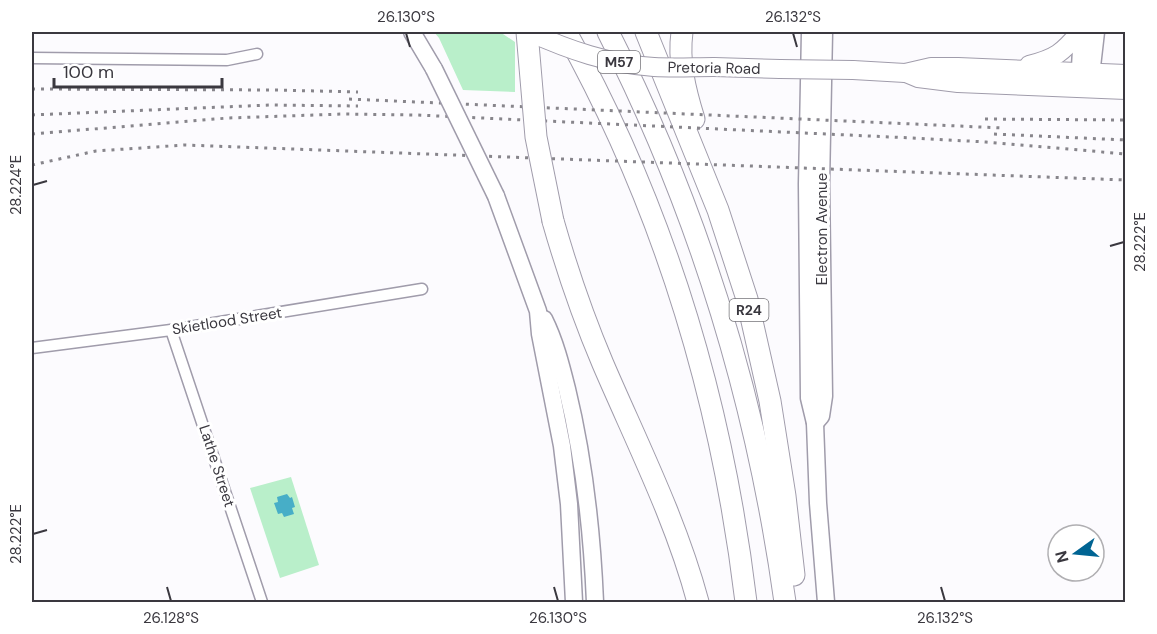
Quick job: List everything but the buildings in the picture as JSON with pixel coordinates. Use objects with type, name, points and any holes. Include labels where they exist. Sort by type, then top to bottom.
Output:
[{"type":"highway","points":[[528,32],[536,137],[553,221],[568,274],[673,523],[689,568],[698,603]]},
{"type":"highway","points":[[566,32],[613,121],[627,154],[657,229],[688,320],[713,411],[731,499],[746,603]]},
{"type":"highway","points":[[608,32],[656,134],[683,200],[718,298],[738,365],[761,463],[785,603]]},
{"type":"highway","name":"R24","points":[[646,32],[718,210],[747,299],[770,401],[794,562],[795,603]]},
{"type":"highway","points":[[682,32],[681,56],[687,97],[730,224],[747,299]]},
{"type":"main road","points":[[412,32],[434,69],[496,196],[538,311],[545,321],[557,353],[584,468],[596,603]]},
{"type":"main road","name":"Pretoria Road","points":[[528,32],[597,58],[654,67],[905,73],[932,67],[1012,69],[1125,90]]},
{"type":"main road","name":"Electron Avenue","points":[[810,32],[807,184],[808,398],[815,423],[818,503],[826,603]]},
{"type":"main road","name":"Electron Avenue","points":[[815,423],[821,416],[824,396],[821,184],[824,32]]},
{"type":"main road","points":[[1012,69],[1054,57],[1069,46],[1081,32]]},
{"type":"main road","points":[[1081,32],[1085,81]]},
{"type":"main road","points":[[1085,81],[1096,32]]},
{"type":"main road","name":"Pretoria Road","points":[[905,73],[918,78],[958,83],[1085,81],[1125,74]]},
{"type":"main road","points":[[538,311],[540,334],[562,446],[573,556],[574,603]]},
{"type":"street","points":[[32,58],[227,60],[257,54]]},
{"type":"street","name":"Skietlood Street","points":[[32,348],[171,330],[422,289]]},
{"type":"street","name":"Lathe Street","points":[[171,330],[262,603]]},
{"type":"green space","points":[[434,32],[500,32],[515,42],[515,92],[463,90]]},
{"type":"green space","points":[[291,477],[319,565],[280,578],[250,488]]},
{"type":"water","points":[[287,494],[290,498],[292,497],[295,507],[292,508],[294,514],[284,517],[282,513],[278,514],[274,503],[278,502],[277,497]]},
{"type":"railway","points":[[32,89],[358,92]]},
{"type":"railway","points":[[349,99],[1003,128]]},
{"type":"railway","points":[[32,115],[269,105],[358,106]]},
{"type":"railway","points":[[32,134],[228,118],[343,114],[417,115],[986,142],[1126,154]]},
{"type":"railway","points":[[985,119],[1126,120]]},
{"type":"railway","points":[[994,134],[1126,140]]},
{"type":"railway","points":[[32,165],[96,151],[185,145],[1126,180]]}]
